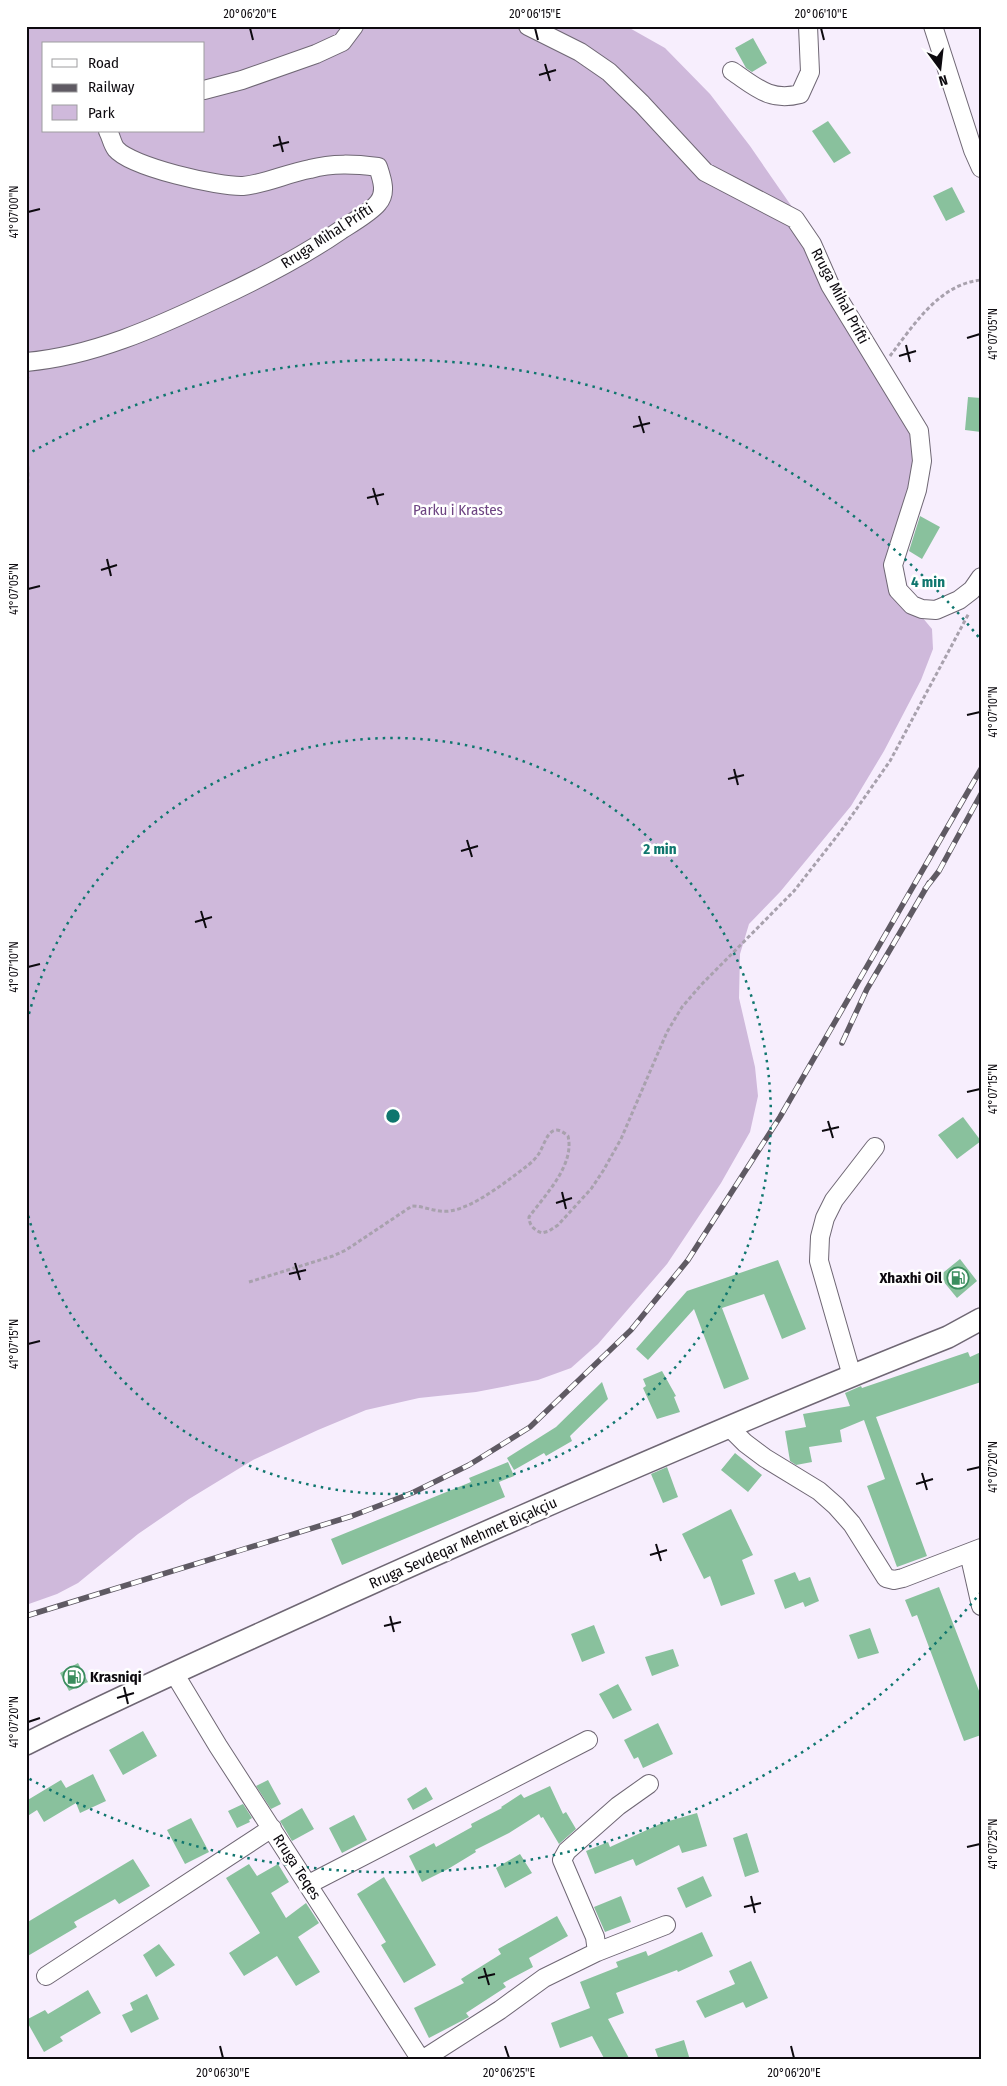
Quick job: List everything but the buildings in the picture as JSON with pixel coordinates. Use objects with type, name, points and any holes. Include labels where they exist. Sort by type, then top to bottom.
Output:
[{"type":"main road","points":[[906,1354],[981,1307]]},
{"type":"main road","points":[[906,1354],[948,1337],[981,1320]]},
{"type":"main road","name":"Rruga Sevdeqar Mehmet Biçakçiu","points":[[26,1744],[174,1672],[506,1523],[729,1427],[906,1354]]},
{"type":"street","points":[[205,90],[242,80],[316,54],[342,42],[354,26]]},
{"type":"street","name":"Rruga Mihal Prifti","points":[[528,26],[580,52],[610,72],[705,172],[795,219],[812,244],[830,285],[918,431],[922,460],[917,490],[893,565],[898,590],[912,605],[922,609],[936,610],[959,600],[972,590],[981,577]]},
{"type":"street","points":[[732,71],[766,94],[786,97],[800,94],[810,72],[808,26]]},
{"type":"street","points":[[933,26],[972,150],[981,168]]},
{"type":"street","name":"Rruga Mihal Prifti","points":[[26,362],[44,361],[84,353],[137,334],[257,280],[320,244],[379,203],[384,185],[378,167],[356,164],[334,164],[243,186],[215,184],[177,175],[140,163],[116,149],[108,132]]},
{"type":"street","points":[[852,1376],[819,1261],[820,1237],[825,1218],[834,1200],[875,1148]]},
{"type":"street","points":[[729,1427],[765,1458],[819,1491],[836,1506],[852,1524],[886,1578],[894,1580],[903,1578],[975,1550],[981,1606]]},
{"type":"street","name":"Rruga Teqes","points":[[174,1672],[218,1746],[422,2060]]},
{"type":"street","points":[[309,1884],[588,1740]]},
{"type":"street","points":[[597,1952],[595,1937],[562,1860],[567,1850],[618,1806],[649,1784]]},
{"type":"street","points":[[46,1976],[272,1828]]},
{"type":"street","points":[[422,2060],[500,2010],[544,1978],[597,1952],[666,1925]]},
{"type":"path","points":[[880,369],[922,316],[943,296],[957,287],[972,281],[981,280]]},
{"type":"path","points":[[26,440],[28,472],[26,565]]},
{"type":"path","points":[[249,1282],[346,1250],[412,1206],[450,1211],[472,1202],[528,1165],[537,1157],[549,1133],[556,1130],[563,1131],[568,1136],[569,1150],[561,1172],[529,1216],[529,1222],[533,1228],[542,1233],[558,1225],[591,1189],[604,1171],[625,1131],[667,1032],[682,1007],[701,984],[794,890],[841,831],[890,761],[973,606]]},
{"type":"green space","name":"Parku i Krastes","points":[[26,26],[626,26],[665,48],[710,94],[750,146],[799,217],[905,412],[918,461],[887,557],[886,580],[899,598],[922,617],[932,629],[933,649],[921,680],[884,751],[851,806],[780,892],[749,924],[740,954],[739,998],[755,1067],[758,1096],[750,1132],[721,1183],[667,1264],[598,1344],[571,1368],[538,1380],[476,1392],[419,1398],[366,1410],[253,1460],[189,1499],[138,1534],[78,1583],[57,1594],[26,1605]]},
{"type":"railway","points":[[26,1616],[352,1516],[412,1493],[469,1465],[530,1427],[631,1330],[688,1260],[780,1117],[981,769]]},
{"type":"railway","points":[[925,889],[939,871],[981,794]]},
{"type":"railway","points":[[842,1043],[867,989],[929,883]]},
{"type":"place","name":"Xhaxhi Oil","points":[[958,1278]]},
{"type":"place","name":"Krasniqi","points":[[74,1677]]}]
